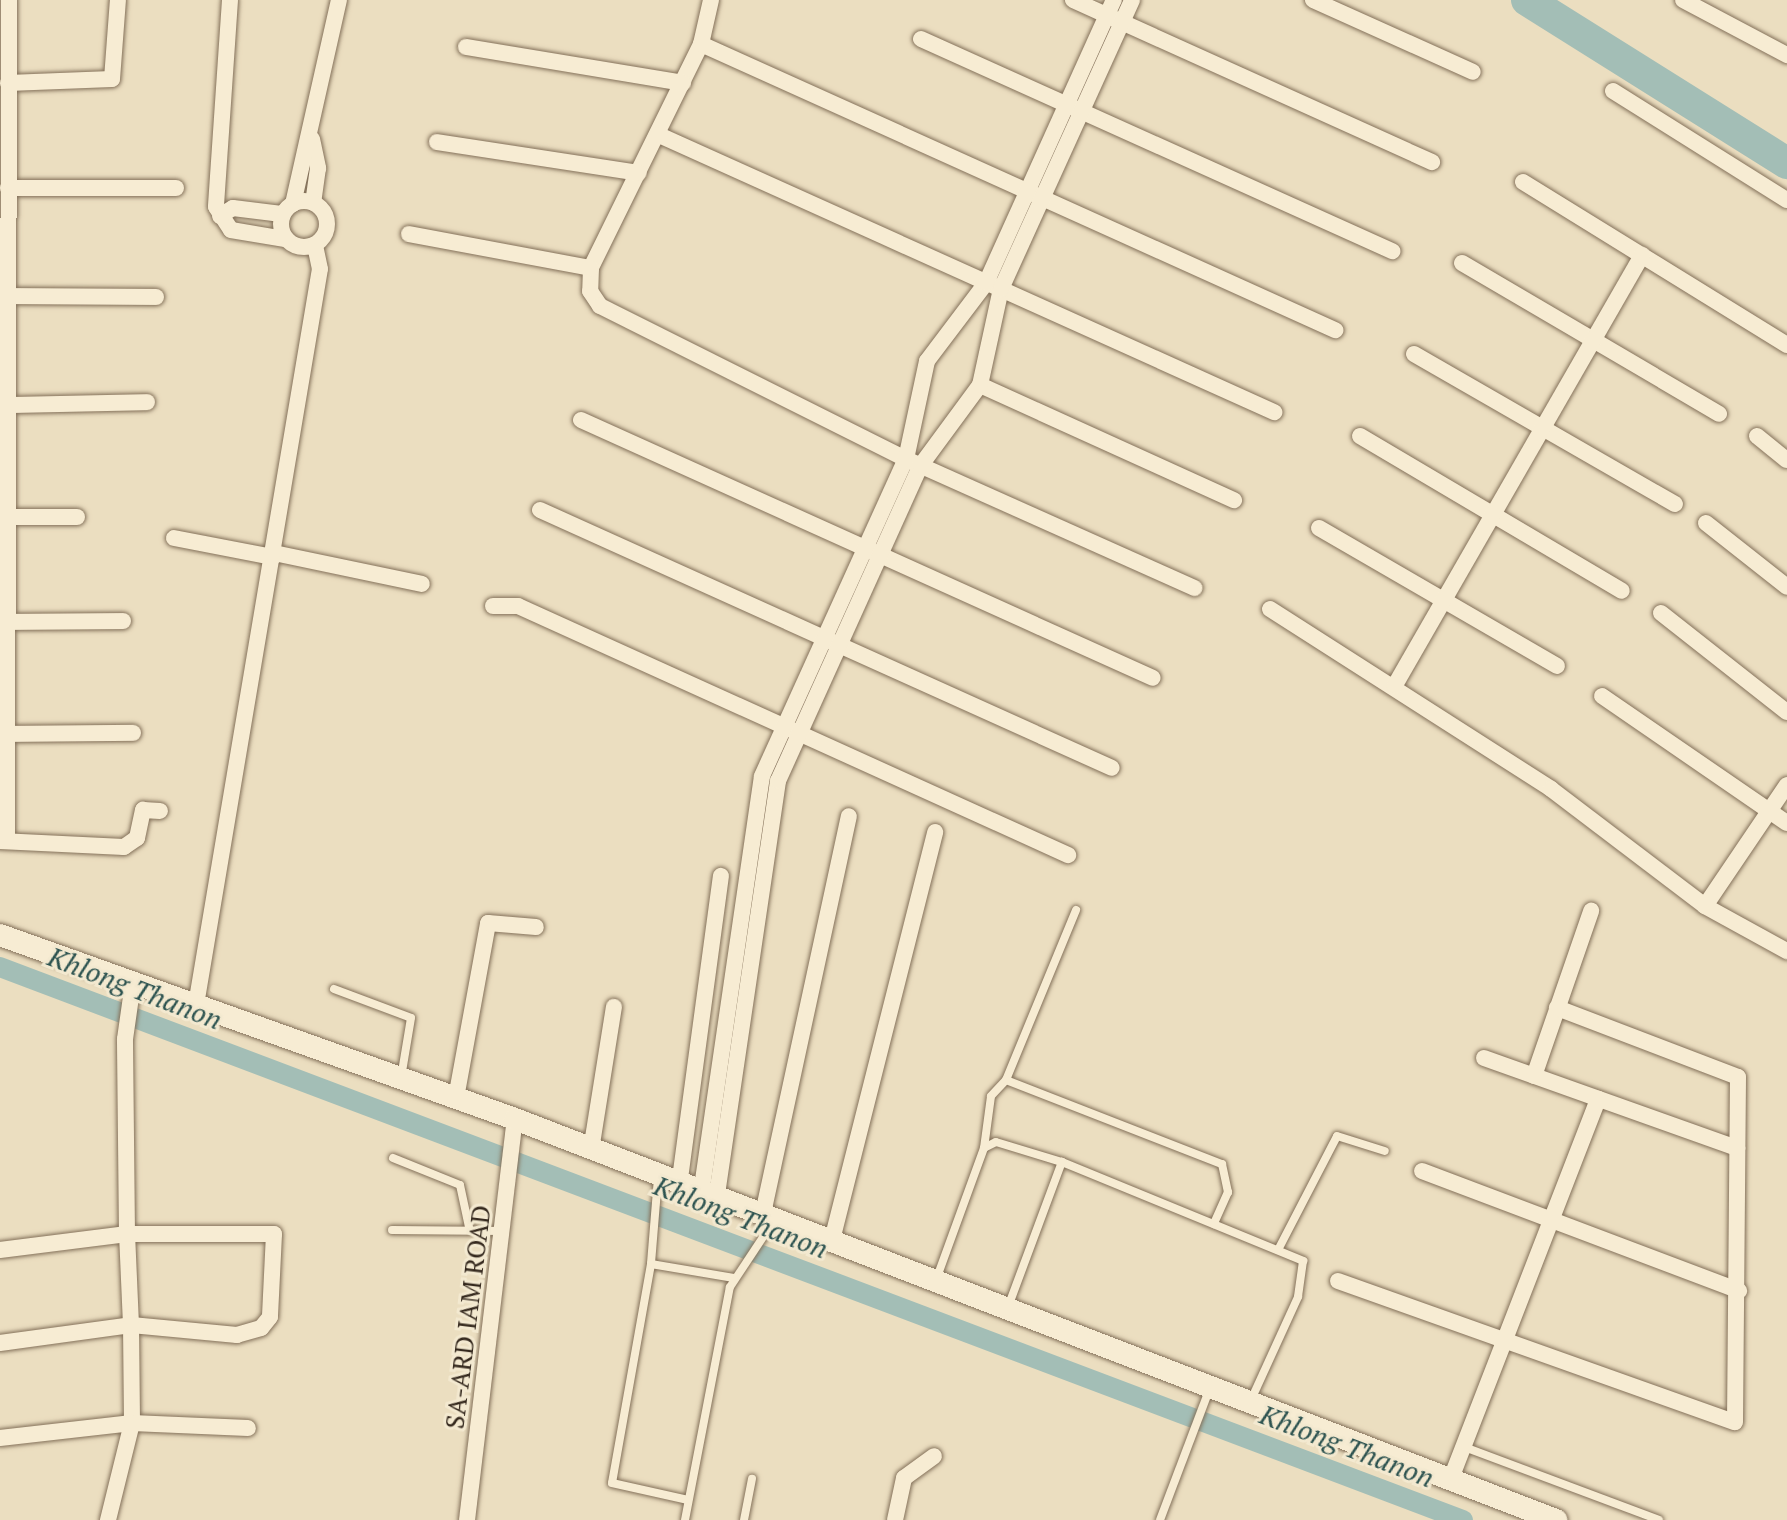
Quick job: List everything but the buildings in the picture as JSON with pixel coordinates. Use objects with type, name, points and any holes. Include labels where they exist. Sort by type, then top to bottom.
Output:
[{"type":"street","points":[[9,0],[7,734],[3,841],[124,847],[137,838],[143,810],[160,811]]},
{"type":"street","points":[[8,83],[112,79],[118,0]]},
{"type":"street","points":[[230,0],[220,216],[231,230],[315,246]]},
{"type":"street","points":[[196,1005],[320,269],[315,246],[327,229],[313,203],[318,168],[312,139],[339,0]]},
{"type":"street","points":[[711,0],[701,44],[659,135],[591,268],[590,291],[600,306],[914,462],[1194,588]]},
{"type":"street","points":[[1073,0],[1114,12],[1432,162]]},
{"type":"street","points":[[914,462],[927,361],[993,286],[1114,12],[1132,0]]},
{"type":"street","points":[[1313,0],[1473,72]]},
{"type":"street","points":[[1683,0],[1787,55]]},
{"type":"street","points":[[921,39],[1392,251]]},
{"type":"street","points":[[701,44],[1335,330]]},
{"type":"street","points":[[466,47],[683,83]]},
{"type":"street","points":[[1613,91],[1787,200]]},
{"type":"street","points":[[659,135],[1274,412]]},
{"type":"street","points":[[285,239],[300,152],[312,139]]},
{"type":"street","points":[[437,142],[639,173]]},
{"type":"street","points":[[1523,182],[1787,345]]},
{"type":"street","points":[[8,188],[176,188]]},
{"type":"street","points":[[220,216],[233,208],[288,209],[313,203]]},
{"type":"street","points":[[409,234],[591,268]]},
{"type":"street","points":[[1395,685],[1497,515],[1642,255]]},
{"type":"street","points":[[1462,263],[1719,414]]},
{"type":"street","points":[[709,1197],[762,828],[792,730],[914,462],[980,385],[993,286]]},
{"type":"street","points":[[8,296],[156,297]]},
{"type":"street","points":[[1414,354],[1675,504]]},
{"type":"street","points":[[980,385],[1234,500]]},
{"type":"street","points":[[8,405],[147,402]]},
{"type":"street","points":[[581,420],[1153,678]]},
{"type":"street","points":[[1360,436],[1622,591]]},
{"type":"street","points":[[1757,436],[1787,460]]},
{"type":"street","points":[[540,510],[1112,768]]},
{"type":"street","points":[[7,517],[77,517]]},
{"type":"street","points":[[1706,523],[1787,587]]},
{"type":"street","points":[[1319,528],[1557,666]]},
{"type":"street","points":[[174,538],[422,584]]},
{"type":"street","points":[[493,606],[518,606],[1068,855]]},
{"type":"street","points":[[1270,609],[1395,685],[1551,789],[1705,906],[1787,951]]},
{"type":"street","points":[[1661,613],[1787,712]]},
{"type":"street","points":[[7,622],[123,621]]},
{"type":"street","points":[[1602,696],[1787,823]]},
{"type":"street","points":[[7,734],[133,733]]},
{"type":"street","points":[[1705,906],[1772,814],[1787,785]]},
{"type":"street","points":[[766,1227],[849,816]]},
{"type":"street","points":[[831,1244],[935,832]]},
{"type":"street","points":[[668,1182],[721,876]]},
{"type":"street","points":[[1534,1076],[1591,911]]},
{"type":"street","points":[[456,1098],[488,923],[536,927]]},
{"type":"street","points":[[0,935],[132,991],[196,1005],[456,1098],[514,1130],[591,1150],[709,1197],[766,1227],[831,1244],[1007,1312],[1207,1396],[1249,1404],[1556,1520]]},
{"type":"street","points":[[108,1520],[132,1423],[125,1039],[132,991]]},
{"type":"street","points":[[591,1150],[614,1007]]},
{"type":"street","points":[[1338,1281],[1503,1343],[1735,1422],[1740,1087],[1729,1069],[1557,1008]]},
{"type":"street","points":[[1484,1058],[1737,1148]]},
{"type":"street","points":[[1450,1481],[1598,1099]]},
{"type":"street","name":"SA-ARD IAM ROAD","points":[[467,1520],[514,1130]]},
{"type":"street","points":[[1422,1171],[1739,1291]]},
{"type":"street","points":[[0,1250],[127,1234],[274,1234],[270,1317],[261,1328],[237,1335],[131,1325],[0,1343]]},
{"type":"street","points":[[0,1438],[132,1423],[248,1428]]},
{"type":"street","points":[[895,1520],[904,1478],[934,1456]]},
{"type":"lane","points":[[935,1284],[984,1148],[991,1096],[1006,1080],[1076,910]]},
{"type":"lane","points":[[334,989],[411,1018],[401,1079]]},
{"type":"lane","points":[[1006,1080],[1222,1164],[1228,1192],[1214,1224]]},
{"type":"lane","points":[[1278,1250],[1337,1136],[1385,1151]]},
{"type":"lane","points":[[984,1148],[996,1142],[1062,1162],[1303,1261],[1306,1270],[1249,1404]]},
{"type":"lane","points":[[393,1158],[460,1185],[469,1227]]},
{"type":"lane","points":[[1007,1312],[1062,1162]]},
{"type":"lane","points":[[668,1182],[653,1202],[651,1264],[612,1483],[688,1500]]},
{"type":"lane","points":[[392,1230],[420,1235],[469,1227],[503,1231]]},
{"type":"lane","points":[[685,1520],[734,1278],[766,1227]]},
{"type":"lane","points":[[651,1264],[734,1278]]},
{"type":"lane","points":[[1160,1520],[1178,1460],[1207,1396]]},
{"type":"lane","points":[[1463,1446],[1659,1520]]},
{"type":"lane","points":[[744,1520],[752,1479]]},
{"type":"waterway","points":[[1527,0],[1787,163]]},
{"type":"waterway","name":"Khlong Thanon","points":[[0,967],[1463,1520]]}]
